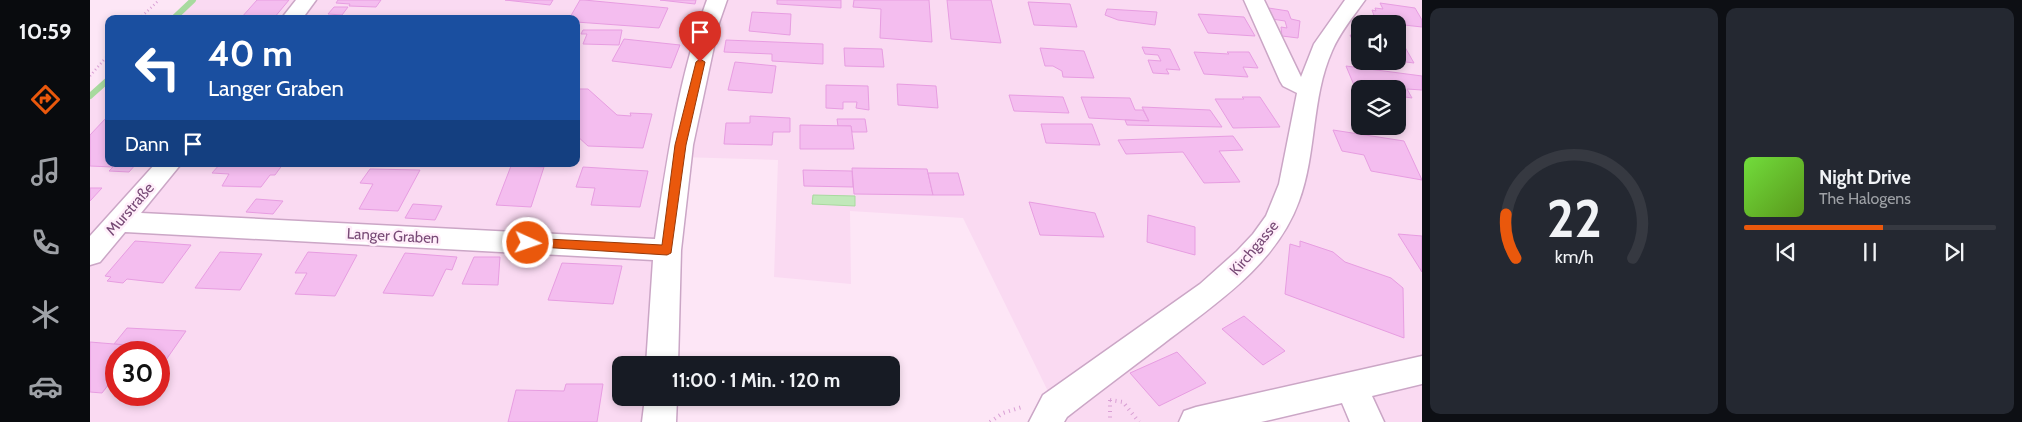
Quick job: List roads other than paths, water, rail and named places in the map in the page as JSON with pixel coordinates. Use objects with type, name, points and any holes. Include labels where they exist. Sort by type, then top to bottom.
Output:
[{"type":"street","points":[[294,15],[306,0]]},
{"type":"street","points":[[662,356],[667,250],[681,145],[709,22],[717,0]]},
{"type":"street","points":[[1254,0],[1291,81],[1310,90]]},
{"type":"street","name":"Kirchgasse","points":[[1046,422],[1055,406],[1225,282],[1266,237],[1279,217],[1292,186],[1310,90],[1322,50],[1334,28],[1355,0]]},
{"type":"street","name":"Murstraße","points":[[90,254],[166,167]]},
{"type":"street","name":"Langer Graben","points":[[119,222],[667,250]]},
{"type":"street","points":[[1196,422],[1422,370]]},
{"type":"street","points":[[1351,386],[1367,422]]},
{"type":"street","points":[[659,422],[660,406]]},
{"type":"waterway","points":[[177,15],[193,0]]},
{"type":"waterway","points":[[90,96],[105,83]]}]
